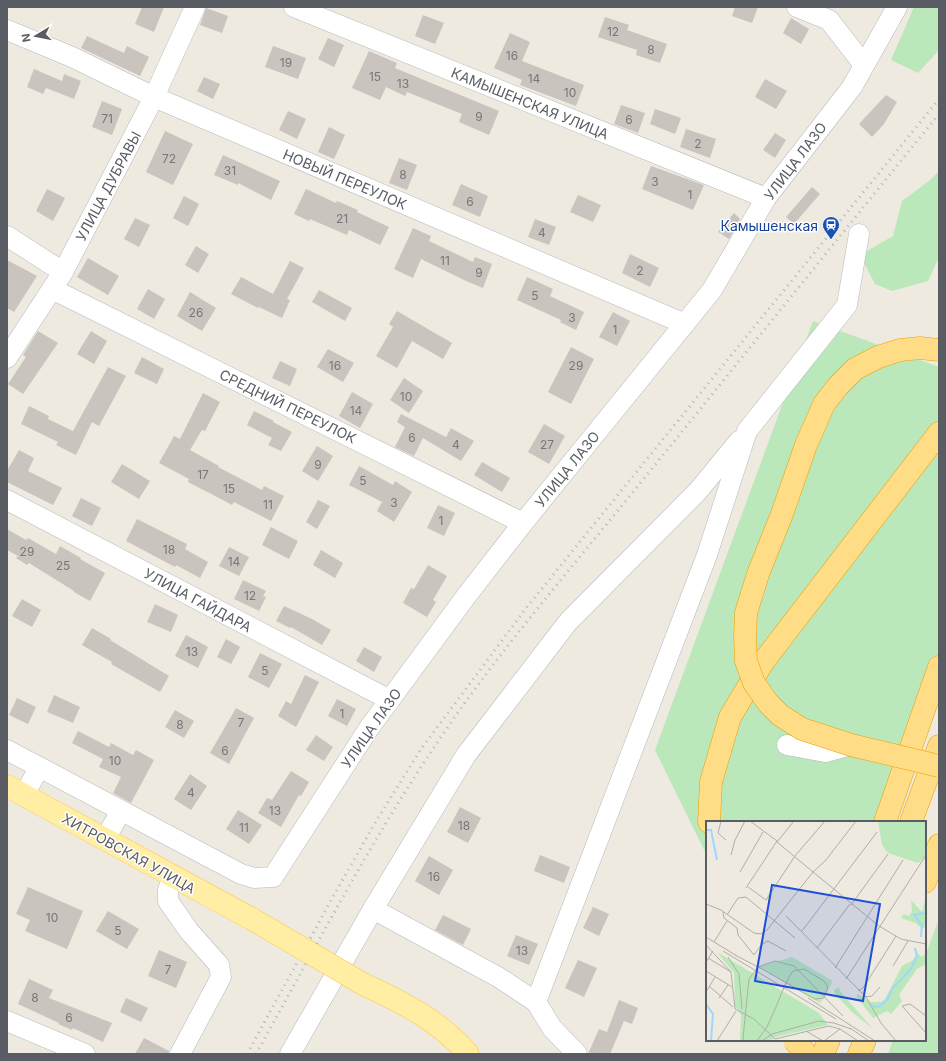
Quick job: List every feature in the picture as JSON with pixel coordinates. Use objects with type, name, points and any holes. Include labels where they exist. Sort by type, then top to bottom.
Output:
[{"type":"highway","points":[[939,350],[920,348],[906,349],[878,357],[855,369],[828,398],[806,445],[782,514],[758,574],[746,613],[745,637],[746,661],[754,682],[768,703],[780,715],[802,729],[851,745],[939,766]]},
{"type":"highway","points":[[709,821],[711,782],[730,717],[763,662],[939,433]]},
{"type":"highway","points":[[885,821],[939,667]]},
{"type":"highway","points":[[911,821],[939,746]]},
{"type":"highway","points":[[926,879],[939,845]]},
{"type":"highway","points":[[795,1041],[806,1054]]},
{"type":"highway","points":[[806,1054],[810,1041]]},
{"type":"highway","points":[[823,1054],[829,1041]]},
{"type":"highway","points":[[859,1054],[865,1041]]},
{"type":"main road","name":"ХИТРОВСКАЯ УЛИЦА","points":[[16,791],[252,919],[364,984],[398,1000],[420,1013],[450,1036],[468,1054]]},
{"type":"street","name":"УЛИЦА ДУБРАВЫ","points":[[7,358],[63,272],[154,97],[195,7]]},
{"type":"street","name":"КАМЫШЕНСКАЯ УЛИЦА","points":[[294,7],[766,198]]},
{"type":"street","points":[[797,7],[829,20],[864,65]]},
{"type":"street","name":"УЛИЦА ЛАЗО","points":[[121,811],[241,874],[254,878],[273,877],[369,728],[467,595],[712,290],[766,198],[852,87],[897,7]]},
{"type":"street","name":"НОВЫЙ ПЕРЕУЛОК","points":[[7,30],[72,56],[154,97],[685,324]]},
{"type":"street","points":[[290,1054],[373,910],[466,755],[568,622],[698,491],[847,305],[860,234]]},
{"type":"street","points":[[7,236],[63,272]]},
{"type":"street","name":"СРЕДНИЙ ПЕРЕУЛОК","points":[[52,289],[523,524]]},
{"type":"street","points":[[536,1002],[707,555],[747,431]]},
{"type":"street","name":"УЛИЦА ГАЙДАРА","points":[[7,500],[390,700]]},
{"type":"street","points":[[787,745],[825,752],[851,745]]},
{"type":"street","points":[[7,750],[121,811],[105,839]]},
{"type":"street","points":[[16,791],[39,768]]},
{"type":"street","points":[[173,876],[168,890],[168,901],[189,931],[219,965],[221,977],[180,1054]]},
{"type":"street","points":[[373,910],[498,977],[536,1002],[552,1028],[577,1054]]},
{"type":"street","points":[[7,1021],[85,1054]]},
{"type":"green space","points":[[914,7],[939,7],[939,50],[918,73],[891,60]]},
{"type":"green space","points":[[939,171],[939,257],[928,281],[892,291],[875,284],[860,255],[893,236],[902,201],[929,181]]},
{"type":"green space","points":[[813,321],[939,367],[939,689],[890,821],[706,821],[706,854],[655,750]]},
{"type":"green space","points":[[939,919],[939,1054],[888,1054],[893,1041],[926,1041],[926,953]]},
{"type":"building","points":[[142,7],[164,7],[154,32],[135,24]]},
{"type":"building","points":[[735,7],[758,7],[752,23],[732,16]]},
{"type":"building","points":[[206,8],[228,16],[222,33],[200,25]]},
{"type":"building","points":[[423,15],[444,23],[435,44],[415,36]]},
{"type":"building","points":[[605,17],[629,25],[627,30],[667,44],[660,63],[636,55],[637,50],[598,37]]},
{"type":"building","points":[[791,18],[809,29],[801,44],[783,33]]},
{"type":"building","points":[[510,33],[530,42],[522,61],[584,85],[576,106],[520,85],[522,80],[494,68]]},
{"type":"building","points":[[87,36],[124,53],[127,46],[149,57],[140,76],[81,48]]},
{"type":"building","points":[[328,38],[344,45],[334,67],[318,59]]},
{"type":"building","points":[[273,46],[306,58],[298,79],[265,67]]},
{"type":"building","points":[[369,51],[397,63],[395,68],[499,111],[489,135],[459,122],[462,114],[407,92],[405,96],[386,87],[380,100],[352,88]]},
{"type":"building","points":[[34,69],[62,81],[64,74],[81,81],[74,99],[46,88],[43,94],[27,87]]},
{"type":"building","points":[[204,77],[220,84],[213,99],[197,91]]},
{"type":"building","points":[[765,79],[787,91],[776,109],[755,97]]},
{"type":"building","points":[[886,95],[897,102],[884,124],[872,137],[859,124]]},
{"type":"building","points":[[102,101],[122,109],[112,135],[92,127]]},
{"type":"building","points":[[621,105],[645,113],[638,133],[614,124]]},
{"type":"building","points":[[655,109],[681,118],[675,134],[650,124]]},
{"type":"building","points":[[288,111],[306,119],[297,139],[279,130]]},
{"type":"building","points":[[329,127],[345,135],[334,159],[318,152]]},
{"type":"building","points":[[686,129],[716,139],[710,158],[680,147]]},
{"type":"building","points":[[165,131],[193,144],[173,185],[146,172]]},
{"type":"building","points":[[775,133],[786,140],[775,158],[763,150]]},
{"type":"building","points":[[223,155],[280,181],[271,200],[238,183],[238,185],[214,175]]},
{"type":"building","points":[[399,158],[417,165],[407,190],[389,183]]},
{"type":"building","points":[[651,166],[704,185],[693,210],[642,189]]},
{"type":"building","points":[[461,184],[488,196],[480,217],[452,205]]},
{"type":"building","points":[[812,187],[820,194],[794,224],[786,217]]},
{"type":"building","points":[[47,189],[65,198],[53,221],[36,211]]},
{"type":"building","points":[[306,189],[336,203],[337,201],[358,210],[357,212],[389,227],[380,245],[349,230],[347,235],[310,219],[309,221],[294,214]]},
{"type":"building","points":[[578,195],[601,205],[593,222],[570,212]]},
{"type":"building","points":[[184,196],[199,204],[188,226],[173,218]]},
{"type":"building","points":[[734,213],[740,219],[729,239],[718,232]]},
{"type":"building","points":[[135,218],[150,225],[139,247],[124,239]]},
{"type":"building","points":[[535,219],[556,227],[549,245],[528,237]]},
{"type":"building","points":[[413,228],[431,236],[429,241],[473,262],[475,257],[492,264],[483,288],[421,259],[413,278],[394,269]]},
{"type":"building","points":[[196,246],[209,254],[198,273],[185,265]]},
{"type":"building","points":[[630,254],[659,268],[650,287],[622,273]]},
{"type":"building","points":[[88,258],[119,276],[108,295],[77,277]]},
{"type":"building","points":[[7,260],[37,276],[14,312],[7,308]]},
{"type":"building","points":[[290,261],[304,268],[287,299],[290,300],[282,318],[231,294],[241,277],[273,294]]},
{"type":"building","points":[[527,277],[553,289],[550,296],[584,312],[576,330],[560,322],[561,320],[517,300]]},
{"type":"building","points":[[148,289],[165,299],[154,319],[137,309]]},
{"type":"building","points":[[319,290],[352,308],[345,321],[312,302]]},
{"type":"building","points":[[190,292],[216,308],[202,331],[177,316]]},
{"type":"building","points":[[397,311],[452,343],[443,359],[412,341],[397,368],[376,356],[393,327],[389,324]]},
{"type":"building","points":[[613,312],[630,321],[617,346],[599,337]]},
{"type":"building","points":[[38,331],[58,343],[23,394],[8,384],[26,357],[23,355]]},
{"type":"building","points":[[91,331],[107,341],[94,364],[77,354]]},
{"type":"building","points":[[571,347],[594,359],[571,404],[548,392]]},
{"type":"building","points":[[328,349],[354,363],[343,382],[317,367]]},
{"type":"building","points":[[142,357],[164,369],[157,384],[134,373]]},
{"type":"building","points":[[280,361],[297,369],[290,386],[272,378]]},
{"type":"building","points":[[108,367],[126,376],[99,426],[92,422],[76,455],[56,445],[58,442],[21,424],[29,406],[49,416],[48,419],[73,431]]},
{"type":"building","points":[[404,378],[423,391],[409,413],[390,400]]},
{"type":"building","points":[[352,392],[373,404],[360,428],[339,416]]},
{"type":"building","points":[[203,393],[220,402],[205,431],[202,430],[190,450],[219,466],[218,467],[262,490],[264,486],[284,496],[271,521],[234,502],[232,505],[188,482],[189,479],[159,463],[174,436],[180,439]]},
{"type":"building","points":[[254,411],[292,432],[281,451],[268,445],[272,438],[247,425]]},
{"type":"building","points":[[401,414],[446,437],[451,428],[474,441],[461,461],[423,438],[414,456],[395,447],[405,427],[397,422]]},
{"type":"building","points":[[544,424],[565,436],[549,464],[528,452]]},
{"type":"building","points":[[317,446],[333,456],[318,481],[302,471]]},
{"type":"building","points":[[19,450],[34,458],[28,471],[62,488],[53,505],[7,482],[7,471]]},
{"type":"building","points":[[482,462],[510,478],[502,492],[474,475]]},
{"type":"building","points":[[122,464],[150,481],[139,499],[111,482]]},
{"type":"building","points":[[359,466],[393,485],[395,481],[412,492],[394,522],[377,511],[382,502],[349,485]]},
{"type":"building","points":[[81,498],[101,508],[92,526],[72,516]]},
{"type":"building","points":[[318,500],[330,506],[317,529],[306,522]]},
{"type":"building","points":[[438,505],[455,513],[444,536],[427,528]]},
{"type":"building","points":[[137,519],[187,544],[185,549],[208,562],[200,578],[176,565],[175,567],[126,541]]},
{"type":"building","points":[[271,527],[298,541],[289,559],[262,545]]},
{"type":"building","points":[[7,529],[26,540],[28,538],[56,554],[60,546],[105,573],[90,601],[29,563],[27,565],[16,558],[18,556],[7,550]]},
{"type":"building","points":[[229,547],[249,557],[239,576],[219,566]]},
{"type":"building","points":[[321,550],[343,563],[335,578],[313,565]]},
{"type":"building","points":[[428,565],[447,576],[433,600],[436,602],[427,617],[403,603],[411,588],[414,589]]},
{"type":"building","points":[[243,580],[266,591],[263,596],[266,597],[259,611],[234,599]]},
{"type":"building","points":[[22,599],[41,610],[32,627],[12,616]]},
{"type":"building","points":[[155,604],[178,615],[171,632],[147,622]]},
{"type":"building","points":[[284,606],[331,630],[322,645],[291,627],[290,628],[276,621]]},
{"type":"building","points":[[92,628],[169,676],[160,692],[111,664],[112,662],[82,645]]},
{"type":"building","points":[[186,635],[208,647],[198,668],[175,656]]},
{"type":"building","points":[[226,639],[240,647],[231,664],[217,657]]},
{"type":"building","points":[[364,647],[382,657],[374,672],[356,661]]},
{"type":"building","points":[[260,653],[282,664],[269,688],[248,677]]},
{"type":"building","points":[[305,675],[319,682],[296,727],[278,716],[286,701],[291,704]]},
{"type":"building","points":[[54,695],[80,707],[73,723],[47,712]]},
{"type":"building","points":[[17,698],[36,707],[28,724],[9,715]]},
{"type":"building","points":[[337,699],[356,709],[347,726],[328,716]]},
{"type":"building","points":[[236,708],[254,718],[229,764],[210,753]]},
{"type":"building","points":[[175,710],[194,721],[184,738],[165,727]]},
{"type":"building","points":[[78,731],[109,747],[111,743],[133,755],[136,750],[154,760],[131,803],[113,793],[121,777],[99,767],[103,759],[72,743]]},
{"type":"building","points":[[316,735],[333,747],[324,761],[306,750]]},
{"type":"building","points":[[291,771],[309,782],[301,796],[299,795],[281,827],[258,813],[267,798],[272,800]]},
{"type":"building","points":[[190,774],[207,786],[191,810],[174,799]]},
{"type":"building","points":[[460,807],[481,818],[468,843],[447,832]]},
{"type":"building","points":[[238,810],[262,825],[249,844],[226,829]]},
{"type":"building","points":[[540,855],[570,867],[564,883],[534,871]]},
{"type":"building","points":[[429,856],[453,870],[439,895],[415,881]]},
{"type":"building","points":[[28,887],[83,911],[67,949],[25,931],[30,920],[16,914]]},
{"type":"building","points":[[593,907],[609,914],[599,936],[583,928]]},
{"type":"building","points":[[108,911],[139,929],[127,949],[96,931]]},
{"type":"building","points":[[443,915],[471,929],[463,945],[435,930]]},
{"type":"building","points":[[516,935],[538,944],[529,965],[507,956]]},
{"type":"building","points":[[159,950],[187,962],[176,988],[148,976]]},
{"type":"building","points":[[578,960],[597,968],[584,997],[565,988]]},
{"type":"building","points":[[29,979],[53,990],[49,998],[112,1023],[103,1042],[73,1028],[72,1030],[58,1024],[59,1023],[18,1004]]},
{"type":"building","points":[[126,998],[148,1008],[141,1022],[120,1012]]},
{"type":"building","points":[[619,1000],[638,1008],[632,1024],[624,1021],[610,1054],[588,1054],[599,1029],[607,1032]]},
{"type":"building","points":[[144,1038],[169,1051],[169,1054],[135,1054]]},
{"type":"railway","points":[[247,1054],[375,823],[421,749],[527,607],[939,99]]},
{"type":"railway","points":[[256,1054],[361,865],[405,791],[478,685],[530,618],[939,114]]},
{"type":"place","name":"Камышенская","points":[[831,240]]}]
